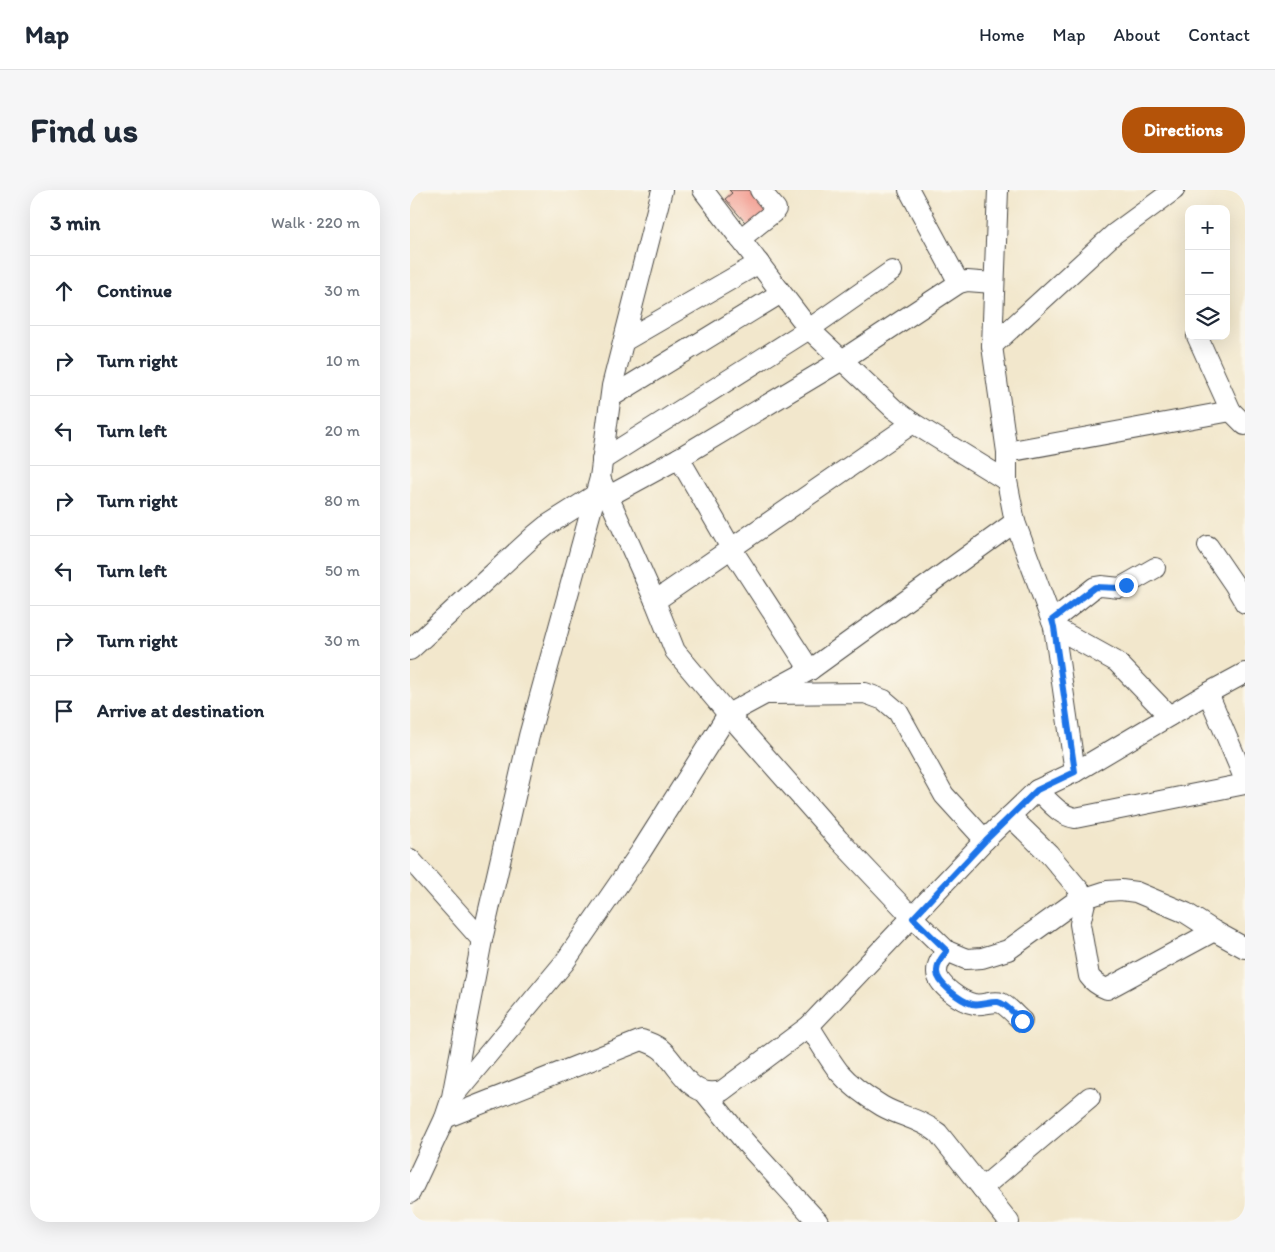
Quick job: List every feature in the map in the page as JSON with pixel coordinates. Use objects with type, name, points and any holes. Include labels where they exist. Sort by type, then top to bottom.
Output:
[{"type":"street","points":[[410,1193],[452,1097],[482,940],[529,736],[602,482],[611,396],[662,190]]},
{"type":"street","points":[[703,190],[808,329],[894,409],[913,423],[1007,480]]},
{"type":"street","points":[[740,239],[776,209],[760,190]]},
{"type":"street","points":[[909,190],[959,283]]},
{"type":"street","points":[[998,190],[992,346],[1006,452],[1007,480],[1015,522],[1053,624],[1075,772]]},
{"type":"street","points":[[992,346],[1114,234],[1174,190]]},
{"type":"street","points":[[624,341],[759,263]]},
{"type":"street","points":[[410,650],[535,534],[808,329],[892,271]]},
{"type":"street","points":[[602,482],[678,458],[842,360],[959,283],[968,281],[993,283]]},
{"type":"street","points":[[611,396],[781,293]]},
{"type":"street","points":[[1006,452],[1238,418],[1200,340]]},
{"type":"street","points":[[655,601],[913,423]]},
{"type":"street","points":[[678,458],[731,548],[810,670]]},
{"type":"street","points":[[602,482],[676,651],[728,714],[838,840],[947,951],[966,959],[995,955],[1008,950],[1076,901],[1107,890],[1136,892],[1186,913],[1214,932],[1244,947]]},
{"type":"street","points":[[452,1097],[564,963],[640,853],[728,714],[810,670],[1015,522]]},
{"type":"street","points":[[1208,546],[1245,603]]},
{"type":"street","points":[[1053,624],[1095,587],[1120,588],[1155,568]]},
{"type":"street","points":[[1053,624],[1117,662],[1169,716]]},
{"type":"street","points":[[444,1118],[642,1040],[663,1050],[693,1088],[705,1093],[722,1092],[809,1026],[986,840],[1037,790],[1075,772],[1245,673]]},
{"type":"street","points":[[765,694],[865,693],[884,700],[898,712],[944,795],[986,840]]},
{"type":"street","points":[[1208,693],[1245,780]]},
{"type":"street","points":[[1037,790],[1061,812],[1075,818],[1245,784]]},
{"type":"street","points":[[1010,816],[1049,854],[1086,898]]},
{"type":"street","points":[[410,859],[482,940]]},
{"type":"street","points":[[1086,898],[1080,924],[1089,976],[1093,982],[1107,989],[1214,932]]},
{"type":"street","points":[[947,951],[939,961],[937,973],[947,988],[959,999],[971,1004],[981,1005],[998,1002],[1003,1004],[1022,1021]]},
{"type":"street","points":[[809,1026],[839,1072],[860,1091],[884,1107],[915,1119],[938,1133],[1009,1222]]},
{"type":"street","points":[[705,1093],[745,1142],[818,1222]]},
{"type":"street","points":[[982,1188],[1090,1097]]},
{"type":"building","points":[[729,190],[755,190],[771,210],[750,228],[725,199],[732,193]]},
{"type":"route","points":[[1022,1021],[1003,1004],[998,1002],[981,1005],[971,1004],[959,999],[942,982],[937,973],[939,961],[947,951],[913,918],[986,840],[1037,790],[1075,772],[1052,620],[1095,587],[1120,588],[1126,585]]}]
